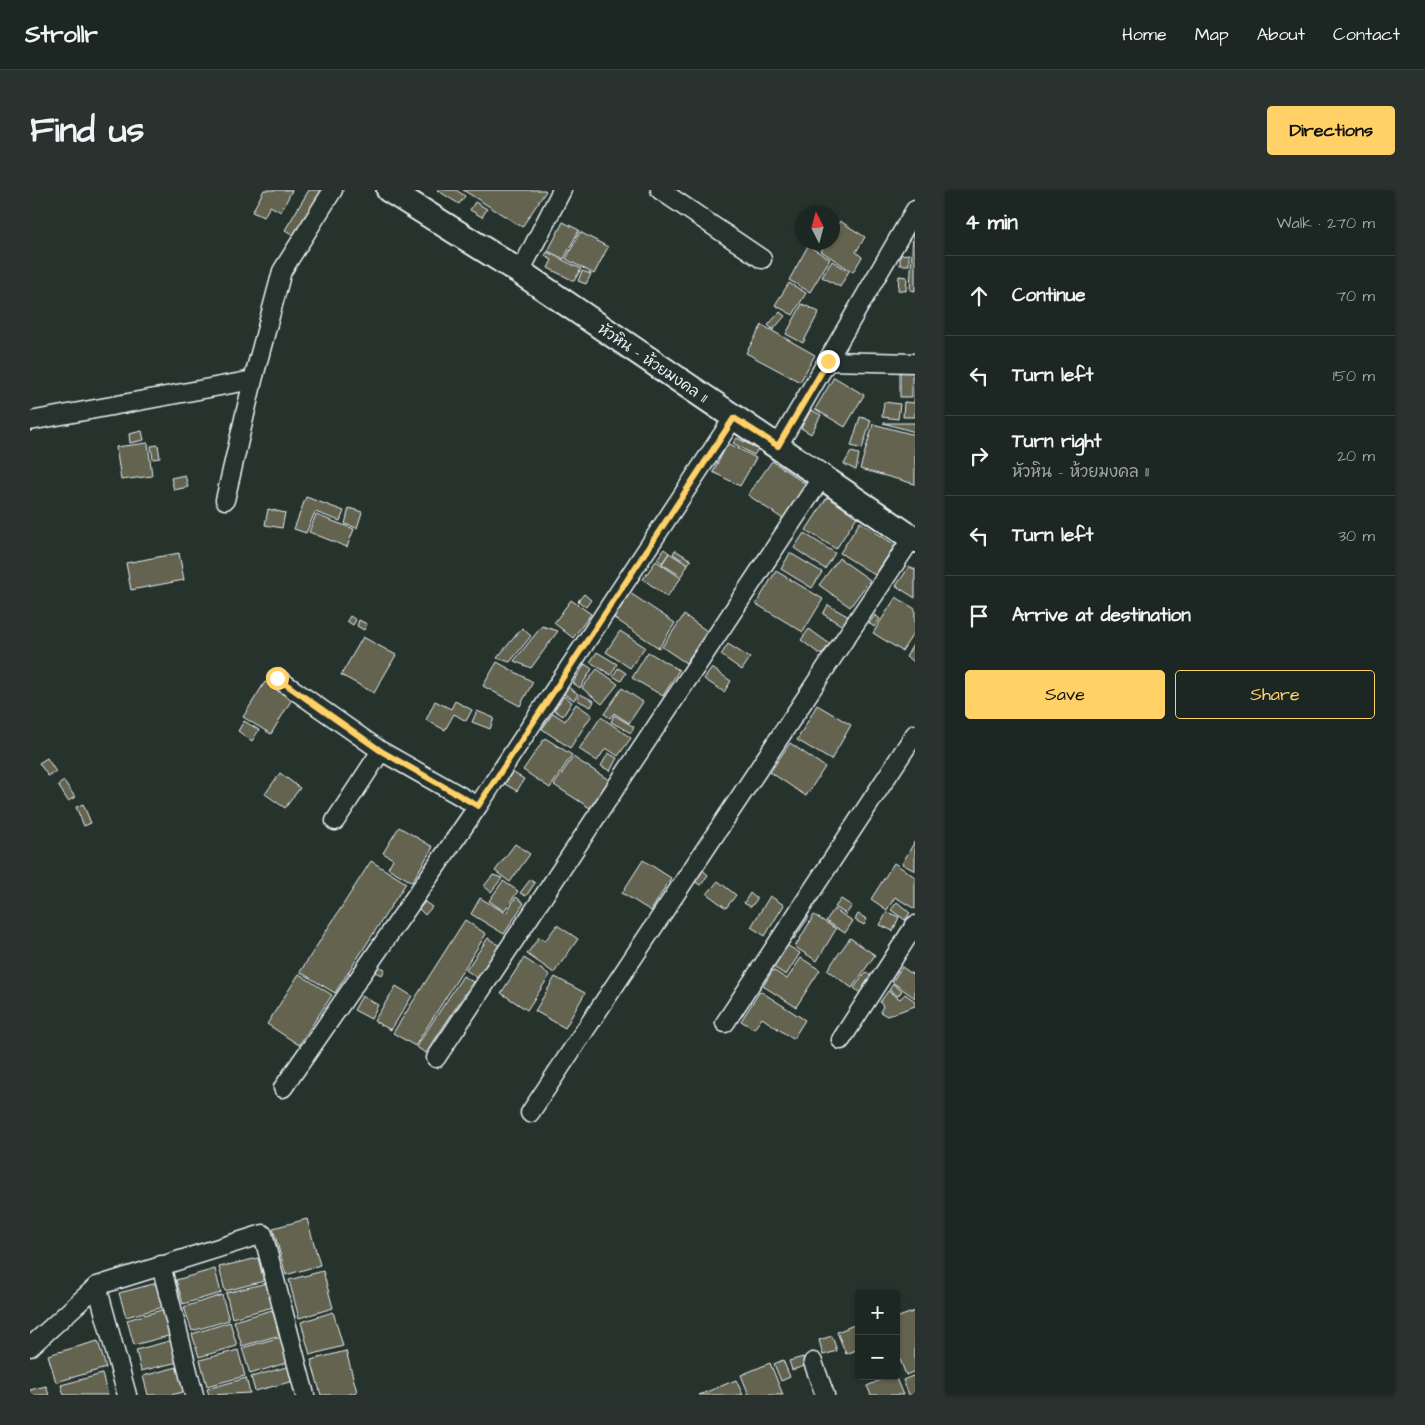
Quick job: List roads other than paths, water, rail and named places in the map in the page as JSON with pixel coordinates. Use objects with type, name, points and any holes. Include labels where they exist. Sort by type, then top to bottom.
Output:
[{"type":"street","points":[[225,500],[253,380],[282,271],[332,190]]},
{"type":"street","name":"หัวหิน - ห้วยมงคล 11","points":[[389,190],[520,272],[913,539]]},
{"type":"street","points":[[520,272],[562,190]]},
{"type":"street","points":[[660,190],[762,259]]},
{"type":"street","points":[[778,446],[912,220]]},
{"type":"street","points":[[828,361],[915,363]]},
{"type":"street","points":[[30,421],[253,380]]},
{"type":"street","points":[[283,1088],[478,806],[734,418]]},
{"type":"street","points":[[436,1058],[822,477]]},
{"type":"street","points":[[530,1113],[913,539]]},
{"type":"street","points":[[277,678],[381,751],[478,806]]},
{"type":"street","points":[[725,1023],[915,734]]},
{"type":"street","points":[[335,821],[381,751]]},
{"type":"street","points":[[841,1040],[915,925]]},
{"type":"street","points":[[30,1347],[97,1286],[263,1234],[305,1395]]},
{"type":"street","points":[[161,1265],[194,1395]]},
{"type":"street","points":[[97,1286],[127,1395]]},
{"type":"street","points":[[813,1362],[826,1395]]}]
